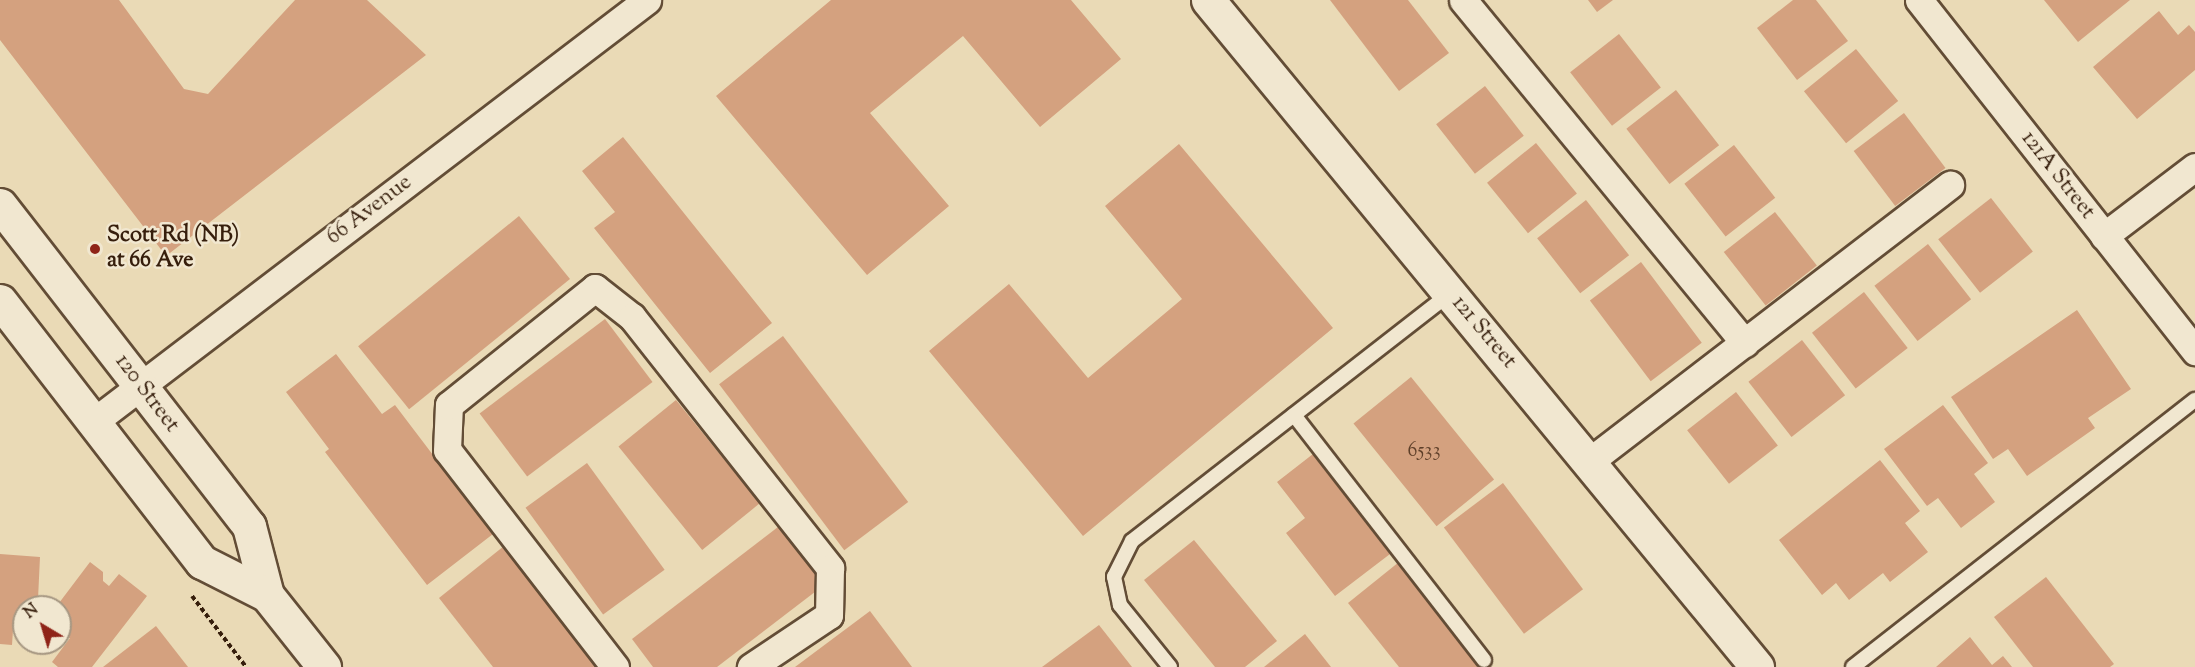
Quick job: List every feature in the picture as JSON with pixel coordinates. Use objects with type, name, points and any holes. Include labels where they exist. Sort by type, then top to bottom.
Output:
[{"type":"main road","name":"121 Street","points":[[1208,0],[1590,461],[1757,667]]},
{"type":"main road","name":"120 Street","points":[[0,205],[249,526],[267,595],[324,667]]},
{"type":"main road","name":"120 Street","points":[[0,301],[201,562],[267,595]]},
{"type":"street","name":"66 Avenue","points":[[92,423],[647,0]]},
{"type":"street","points":[[1462,0],[1744,343]]},
{"type":"street","name":"121A Street","points":[[1919,0],[2195,351]]},
{"type":"street","points":[[2104,236],[2195,167]]},
{"type":"street","points":[[1590,461],[1950,184]]},
{"type":"street","points":[[615,667],[447,450],[449,405],[595,288],[632,317],[830,568],[829,615],[751,667]]},
{"type":"lane","points":[[1170,667],[1120,605],[1114,577],[1132,541],[1450,293]]},
{"type":"lane","points":[[1853,667],[2195,400]]},
{"type":"lane","points":[[1294,416],[1484,660]]},
{"type":"building","points":[[0,0],[119,0],[184,89],[208,94],[295,0],[367,0],[426,55],[166,256],[0,40]]},
{"type":"building","points":[[831,0],[1071,0],[1121,59],[1040,127],[963,36],[870,113],[949,206],[867,275],[716,96]]},
{"type":"building","points":[[1330,0],[1408,0],[1449,53],[1399,91]]},
{"type":"building","points":[[1588,0],[1613,0],[1597,12]]},
{"type":"building","points":[[1793,0],[1816,0],[1848,41],[1797,80],[1757,28]]},
{"type":"building","points":[[2044,0],[2130,0],[2078,42]]},
{"type":"building","points":[[2159,11],[2178,35],[2189,25],[2195,32],[2195,70],[2137,119],[2093,67]]},
{"type":"building","points":[[1619,34],[1661,88],[1612,126],[1570,72]]},
{"type":"building","points":[[1856,49],[1898,101],[1846,143],[1804,91]]},
{"type":"building","points":[[1485,86],[1524,136],[1475,174],[1436,124]]},
{"type":"building","points":[[1676,90],[1719,145],[1669,184],[1626,129]]},
{"type":"building","points":[[1904,113],[1946,168],[1895,206],[1854,151]]},
{"type":"building","points":[[623,137],[772,323],[710,373],[594,228],[615,212],[582,171]]},
{"type":"building","points":[[1536,143],[1577,194],[1528,233],[1487,183]]},
{"type":"building","points":[[1179,144],[1333,328],[1083,536],[929,351],[1009,284],[1088,378],[1182,299],[1105,206]]},
{"type":"building","points":[[1734,145],[1775,198],[1726,237],[1684,184]]},
{"type":"building","points":[[1991,198],[2033,252],[1980,293],[1938,239]]},
{"type":"building","points":[[1586,200],[1629,255],[1580,293],[1537,238]]},
{"type":"building","points":[[1775,212],[1817,266],[1766,306],[1724,252]]},
{"type":"building","points":[[519,216],[570,279],[409,409],[358,346]]},
{"type":"building","points":[[1928,244],[1971,299],[1918,341],[1874,286]]},
{"type":"building","points":[[1641,262],[1702,343],[1651,381],[1590,301]]},
{"type":"building","points":[[1864,292],[1908,348],[1856,389],[1812,333]]},
{"type":"building","points":[[2077,310],[2131,389],[2088,418],[2095,428],[2027,476],[2008,449],[1993,459],[1951,397]]},
{"type":"building","points":[[605,319],[653,382],[527,477],[480,413]]},
{"type":"building","points":[[783,336],[908,502],[844,550],[719,384]]},
{"type":"building","points":[[1802,340],[1845,395],[1792,437],[1748,382]]},
{"type":"building","points":[[336,354],[382,414],[395,405],[493,534],[427,585],[325,452],[329,449],[286,392]]},
{"type":"building","points":[[1411,377],[1494,480],[1437,526],[1353,424]]},
{"type":"building","points":[[1736,392],[1778,446],[1729,484],[1687,430]]},
{"type":"building","points":[[676,400],[760,503],[702,550],[618,447]]},
{"type":"building","points":[[1943,405],[1988,463],[1974,474],[1995,502],[1961,528],[1938,498],[1927,506],[1884,449]]},
{"type":"building","points":[[1313,454],[1390,554],[1335,596],[1286,533],[1305,518],[1277,482]]},
{"type":"building","points":[[1880,460],[1920,511],[1905,523],[1928,552],[1890,582],[1883,573],[1849,600],[1836,583],[1822,595],[1779,540]]},
{"type":"building","points":[[587,463],[665,570],[603,614],[526,508]]},
{"type":"building","points":[[1503,483],[1583,589],[1524,634],[1444,528]]},
{"type":"building","points":[[778,527],[824,585],[717,667],[653,667],[632,639]]},
{"type":"building","points":[[1194,540],[1277,641],[1245,667],[1215,667],[1144,580]]},
{"type":"building","points":[[504,546],[598,667],[493,667],[439,598]]},
{"type":"building","points":[[0,554],[40,557],[38,595],[12,595],[12,645],[0,644]]},
{"type":"building","points":[[90,562],[103,572],[103,581],[109,586],[119,574],[147,596],[92,667],[58,667],[52,662],[57,655],[72,655],[72,595],[65,595]]},
{"type":"building","points":[[1399,562],[1483,667],[1399,667],[1348,603]]},
{"type":"building","points":[[2046,577],[2114,664],[2110,667],[2033,667],[1994,617]]},
{"type":"building","points":[[870,611],[912,667],[795,667]]},
{"type":"building","points":[[1099,625],[1132,667],[1042,667]]},
{"type":"building","points":[[156,626],[188,667],[103,667]]},
{"type":"building","points":[[1305,634],[1331,667],[1264,667]]},
{"type":"building","points":[[1970,637],[1992,665],[2003,656],[2012,667],[1936,667]]},
{"type":"place","name":"Scott Rd (NB) at 66 Ave","points":[[95,249]]}]
